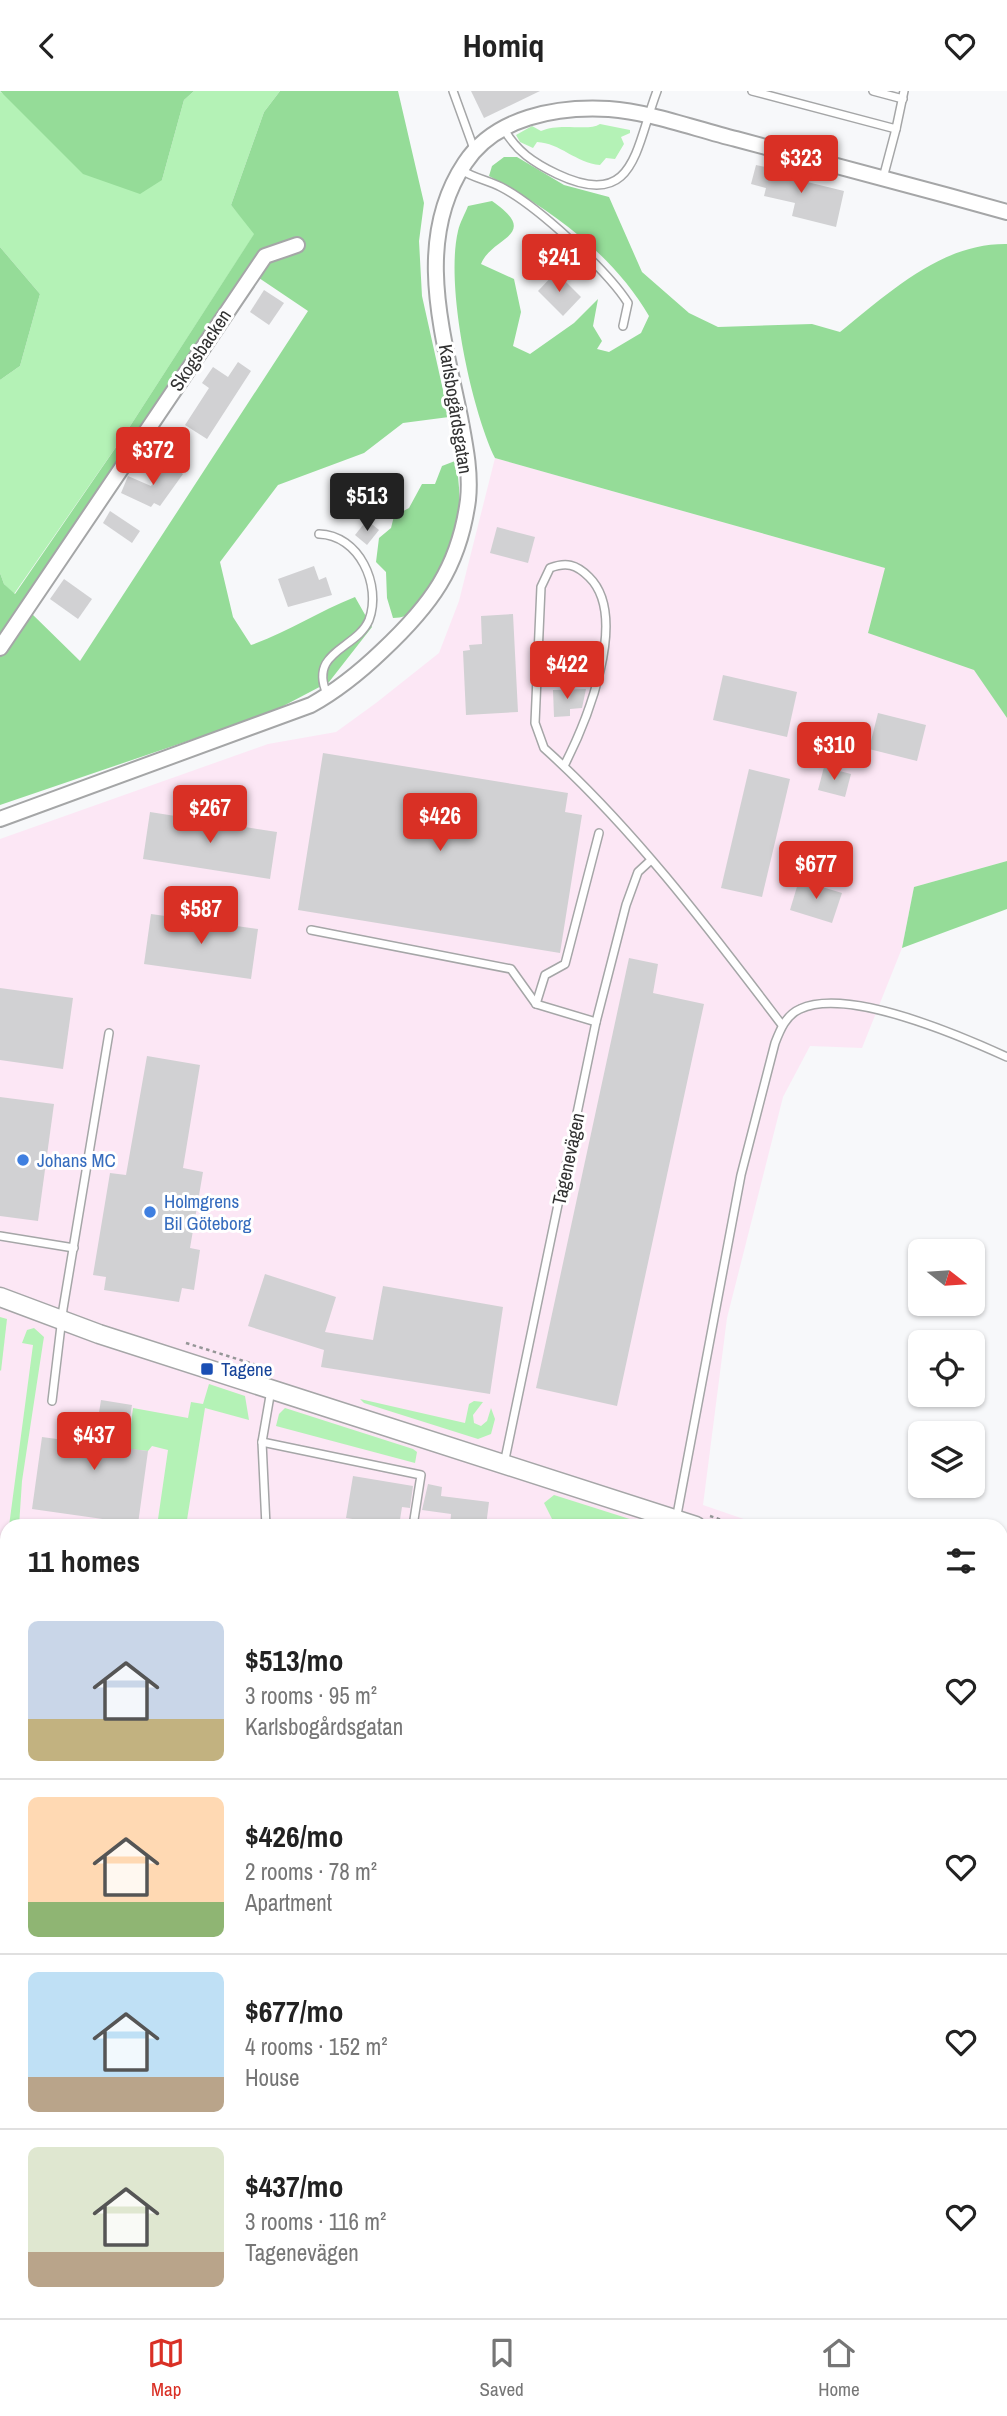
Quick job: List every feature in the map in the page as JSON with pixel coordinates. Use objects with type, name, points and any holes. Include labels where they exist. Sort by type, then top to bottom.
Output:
[{"type":"street","name":"Karlsbogårdsgatan","points":[[0,819],[328,695],[349,682],[415,621],[440,588],[463,530],[468,497],[467,457],[440,316],[435,252],[442,211],[461,169],[474,149],[504,129],[534,115],[570,109],[612,110],[647,116],[1007,212]]},
{"type":"street","name":"Skogsbacken","points":[[0,648],[265,256],[297,245]]},
{"type":"street","points":[[0,1297],[61,1320],[673,1519]]},
{"type":"lane","points":[[453,91],[474,149]]},
{"type":"lane","points":[[504,129],[515,146],[540,165],[585,186],[600,187],[610,184],[629,167],[657,91]]},
{"type":"lane","points":[[752,91],[896,129]]},
{"type":"lane","points":[[873,91],[904,95],[883,178]]},
{"type":"lane","points":[[461,169],[501,187],[567,237],[619,289],[628,303],[623,326]]},
{"type":"lane","points":[[319,534],[331,534],[363,558],[373,607],[368,623],[327,662],[322,677],[328,695]]},
{"type":"lane","points":[[564,766],[586,716],[608,628],[604,600],[593,580],[580,568],[564,563],[550,568],[541,587],[535,723],[544,748],[564,766],[650,860],[706,926],[782,1025]]},
{"type":"lane","points":[[536,1003],[545,975],[565,964],[599,833]]},
{"type":"lane","name":"Tagenevägen","points":[[503,1465],[596,1022],[626,905],[638,872],[650,860]]},
{"type":"lane","points":[[311,930],[511,969],[536,1003],[596,1022]]},
{"type":"lane","points":[[676,1519],[741,1175],[775,1042],[782,1025],[797,1010],[817,1003],[846,1004],[897,1014],[1007,1057]]},
{"type":"lane","points":[[52,1401],[61,1320],[109,1033]]},
{"type":"lane","points":[[0,1236],[74,1248]]},
{"type":"lane","points":[[266,1519],[262,1442],[271,1389]]},
{"type":"lane","points":[[262,1442],[421,1475],[414,1519]]},
{"type":"shaded area","points":[[495,458],[885,568],[924,650],[975,670],[1007,718],[1007,861],[914,887],[902,948],[862,1048],[810,1046],[783,1097],[727,1318],[703,1505],[744,1519],[0,1519],[0,839],[268,744],[336,732],[439,653],[459,601]]},
{"type":"green space","points":[[0,91],[194,91],[184,100],[162,180],[140,194],[83,174]]},
{"type":"green space","points":[[194,91],[280,91],[264,112],[231,205],[255,233],[125,434],[14,594],[4,584],[0,573],[0,380],[20,366],[40,294],[0,247],[0,92],[162,180],[184,100]]},
{"type":"green space","points":[[280,91],[398,91],[424,203],[419,241],[422,296],[449,417],[403,423],[364,453],[278,485],[220,562],[233,617],[251,645],[355,597],[372,627],[329,682],[270,713],[0,805],[0,573],[4,584],[15,594],[125,434],[254,234],[231,205],[264,112]],"holes":[[[259,278],[308,311],[80,661],[30,612]]]},
{"type":"green space","points":[[600,124],[630,130],[630,133],[621,137],[624,144],[615,159],[606,158],[600,165],[583,161],[545,143],[537,142],[533,148],[520,142],[516,135],[532,126],[541,131]]},
{"type":"green space","points":[[504,157],[517,157],[564,185],[609,197],[642,272],[689,313],[718,327],[812,324],[840,332],[897,287],[938,261],[983,246],[1007,244],[1007,718],[974,670],[868,633],[885,568],[495,458],[469,379],[458,314],[455,254],[459,228],[468,206],[492,201],[513,222],[509,235],[494,247],[481,264],[514,279],[521,312],[513,346],[530,354],[574,323],[598,299],[593,326],[602,341],[597,349],[609,352],[641,333],[649,316],[618,273],[579,235],[535,203],[489,176],[492,166]]},
{"type":"green space","points":[[0,247],[40,294],[20,366],[0,380]]},
{"type":"green space","points":[[455,461],[459,512],[446,561],[439,577],[419,606],[405,616],[393,618],[387,598],[386,572],[376,562],[379,538],[391,528],[394,516],[409,508],[422,484],[435,484],[442,466]]},
{"type":"green space","points":[[1007,861],[1007,909],[902,948],[914,887]]},
{"type":"green space","points":[[0,1317],[7,1319],[1,1371],[0,1370]]},
{"type":"green space","points":[[34,1328],[44,1337],[22,1481],[19,1519],[10,1519],[33,1345],[22,1343],[27,1330]]},
{"type":"green space","points":[[209,1384],[245,1396],[249,1420],[205,1408],[187,1519],[158,1519],[168,1450],[152,1446],[148,1451],[128,1449],[133,1408],[188,1418],[191,1402],[203,1404]]},
{"type":"green space","points":[[360,1399],[465,1423],[469,1404],[474,1401],[483,1402],[473,1415],[474,1423],[481,1426],[487,1421],[491,1408],[495,1419],[491,1434],[478,1439],[364,1403]]},
{"type":"green space","points":[[285,1408],[413,1449],[417,1452],[415,1463],[276,1426],[279,1414]]},
{"type":"green space","points":[[554,1495],[630,1519],[552,1519],[544,1503]]},
{"type":"building","points":[[471,91],[540,91],[484,118]]},
{"type":"building","points":[[756,165],[800,175],[799,180],[844,191],[836,227],[792,216],[795,203],[764,196],[766,188],[751,184]]},
{"type":"building","points":[[556,272],[581,297],[563,316],[538,291]]},
{"type":"building","points":[[264,290],[284,303],[269,325],[250,312]]},
{"type":"building","points":[[238,362],[251,371],[207,439],[185,425],[209,388],[202,383],[213,367],[228,377]]},
{"type":"building","points":[[167,462],[183,474],[160,506],[154,503],[151,507],[121,493],[128,476],[151,486]]},
{"type":"building","points":[[110,511],[140,531],[132,543],[103,523]]},
{"type":"building","points":[[367,520],[379,530],[367,545],[355,535]]},
{"type":"building","points":[[497,527],[535,537],[528,563],[490,553]]},
{"type":"building","points":[[314,566],[319,580],[326,577],[332,595],[288,607],[278,579]]},
{"type":"building","points":[[64,579],[92,599],[78,619],[50,599]]},
{"type":"building","points":[[513,614],[518,712],[466,715],[463,651],[470,650],[469,645],[482,644],[481,616]]},
{"type":"building","points":[[723,675],[797,692],[787,737],[713,720]]},
{"type":"building","points":[[586,689],[582,708],[570,709],[570,716],[554,717],[553,690]]},
{"type":"building","points":[[878,713],[926,725],[917,761],[869,749]]},
{"type":"building","points":[[323,753],[568,793],[565,812],[582,815],[560,953],[298,910]]},
{"type":"building","points":[[824,767],[851,774],[845,797],[818,790]]},
{"type":"building","points":[[749,769],[790,779],[762,897],[721,888]]},
{"type":"building","points":[[150,812],[277,832],[270,879],[143,859]]},
{"type":"building","points":[[799,880],[842,893],[832,923],[790,910]]},
{"type":"building","points":[[151,914],[258,929],[251,979],[144,964]]},
{"type":"building","points":[[629,958],[658,964],[653,993],[704,1004],[617,1406],[536,1388]]},
{"type":"building","points":[[0,988],[73,998],[63,1069],[0,1060]]},
{"type":"building","name":"Holmgrens Bil Göteborg","points":[[147,1056],[200,1065],[183,1168],[203,1172],[190,1248],[200,1250],[194,1290],[182,1288],[179,1302],[104,1290],[106,1277],[93,1275],[110,1173],[126,1175]]},
{"type":"building","name":"Johans MC","points":[[0,1097],[54,1104],[38,1221],[0,1216]]},
{"type":"building","points":[[265,1274],[336,1297],[325,1332],[373,1340],[383,1286],[503,1307],[490,1394],[321,1367],[324,1350],[248,1326]]},
{"type":"building","points":[[101,1400],[132,1405],[125,1448],[148,1451],[139,1519],[103,1519],[32,1509],[42,1437],[94,1444]]},
{"type":"building","points":[[353,1476],[413,1486],[410,1508],[402,1507],[400,1519],[346,1518]]},
{"type":"building","points":[[428,1484],[442,1487],[441,1496],[489,1502],[487,1519],[451,1519],[451,1514],[422,1510]]},
{"type":"place","name":"Johans MC","points":[[23,1160]]},
{"type":"place","name":"Holmgrens Bil Göteborg","points":[[150,1212]]},
{"type":"place","name":"Tagene","points":[[207,1369]]}]
